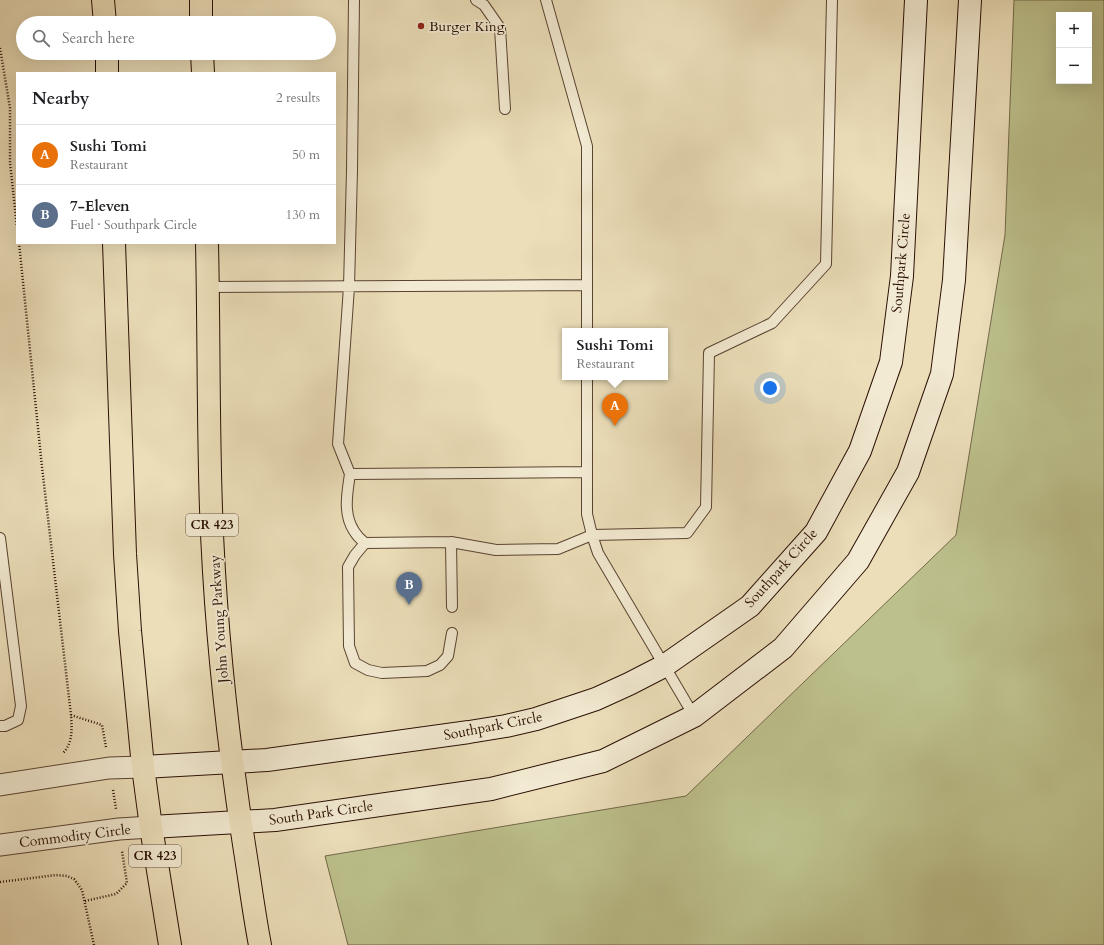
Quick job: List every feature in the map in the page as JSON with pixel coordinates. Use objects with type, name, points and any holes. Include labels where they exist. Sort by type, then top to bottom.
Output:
[{"type":"highway","points":[[104,0],[105,16]]},
{"type":"highway","points":[[201,0],[201,16]]},
{"type":"highway","points":[[107,60],[107,72]]},
{"type":"highway","points":[[202,60],[203,72]]},
{"type":"highway","name":"CR 423","points":[[114,244],[125,554],[130,631],[143,766],[170,945]]},
{"type":"highway","name":"John Young Parkway","points":[[207,244],[209,426],[216,604],[232,761],[240,822],[260,945]]},
{"type":"street","name":"Southpark Circle","points":[[232,761],[267,760],[462,733],[506,726],[536,719],[596,699],[664,666],[750,606],[816,532],[860,451],[891,362],[902,276],[916,0]]},
{"type":"street","points":[[694,716],[783,648],[858,562],[908,472],[942,374],[954,280],[970,0]]},
{"type":"street","name":"South Park Circle","points":[[151,827],[275,820],[491,789],[603,761],[694,716]]},
{"type":"street","points":[[0,785],[109,768],[232,761]]},
{"type":"street","name":"Commodity Circle","points":[[0,845],[119,829],[151,827]]},
{"type":"lane","points":[[354,0],[349,287],[338,444],[350,474],[346,506],[348,518],[354,532],[365,543],[451,542],[496,550],[558,549],[592,535],[687,533],[706,507],[709,353],[772,323],[826,264],[832,0]]},
{"type":"lane","points":[[476,0],[484,5],[500,28],[505,109]]},
{"type":"lane","points":[[546,0],[587,146],[587,328]]},
{"type":"lane","points":[[208,287],[587,285]]},
{"type":"lane","points":[[587,380],[587,514],[592,535],[598,553],[694,716]]},
{"type":"lane","points":[[350,474],[587,472]]},
{"type":"lane","points":[[0,538],[21,706],[18,720],[5,726],[0,726]]},
{"type":"lane","points":[[451,542],[452,607]]},
{"type":"lane","points":[[365,543],[355,555],[348,567],[349,646],[355,663],[368,670],[382,673],[427,671],[440,665],[448,656],[452,633]]},
{"type":"path","points":[[0,48],[10,108],[10,163],[16,218]]},
{"type":"path","points":[[19,244],[42,466],[71,715],[71,739],[68,747],[60,754]]},
{"type":"path","points":[[71,715],[102,725],[127,882],[116,894],[85,901]]},
{"type":"path","points":[[0,882],[56,875],[74,879],[82,890],[94,945]]},
{"type":"green space","points":[[1014,0],[1104,0],[1104,945],[348,945],[325,856],[686,796],[956,535],[1005,235]]},
{"type":"place","name":"Burger King","points":[[421,26]]},
{"type":"place","name":"Sushi Tomi","points":[[615,426]]},
{"type":"place","name":"7-Eleven","points":[[409,605]]}]
